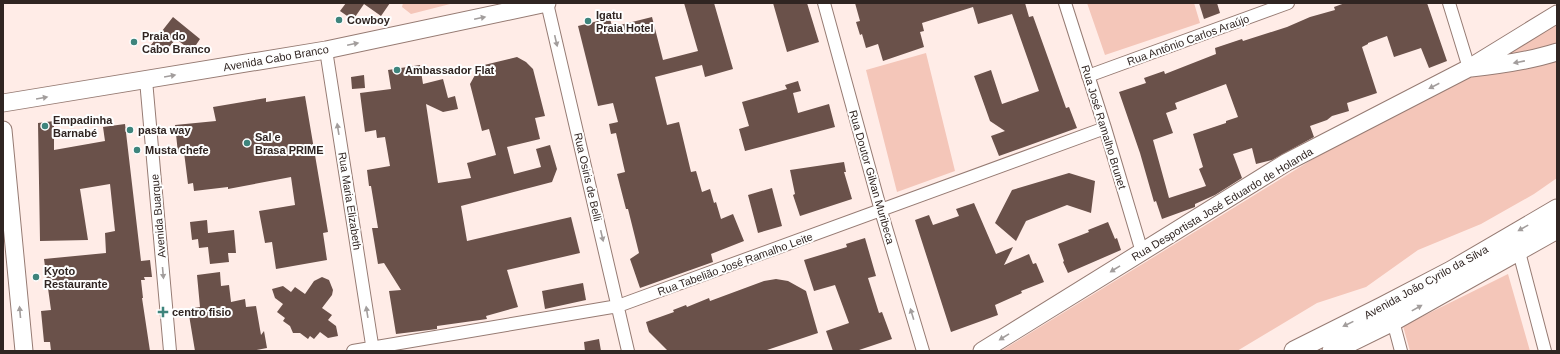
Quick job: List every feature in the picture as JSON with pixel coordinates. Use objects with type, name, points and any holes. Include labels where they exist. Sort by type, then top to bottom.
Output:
[{"type":"main road","name":"Avenida Cabo Branco","points":[[3,103],[326,50],[547,3]]},
{"type":"main road","name":"Rua Desportista José Eduardo de Holanda","points":[[982,351],[1287,162],[1469,68],[1557,14]]},
{"type":"main road","points":[[1469,68],[1514,63],[1557,52]]},
{"type":"main road","points":[[3,130],[24,351]]},
{"type":"main road","name":"Avenida João Cyrilo da Silva","points":[[1294,351],[1451,271],[1557,209]]},
{"type":"main road","name":"Avenida João Cyrilo da Silva","points":[[1332,351],[1393,321],[1519,252],[1557,229]]},
{"type":"street","name":"Rua Osiris de Belli","points":[[547,3],[628,351]]},
{"type":"street","name":"Rua Doutor Gilvan Muribeca","points":[[824,3],[881,211],[923,351]]},
{"type":"street","name":"Rua José Ramalho Brunet","points":[[1065,3],[1105,128],[1142,252]]},
{"type":"street","name":"Rua Antônio Carlos Araújo","points":[[1088,76],[1288,3]]},
{"type":"street","points":[[1449,3],[1469,68]]},
{"type":"street","name":"Rua Maria Elizabeth","points":[[326,50],[373,350]]},
{"type":"street","name":"Avenida Buarque","points":[[146,80],[170,351]]},
{"type":"street","name":"Rua Tabelião José Ramalho Leite","points":[[353,351],[373,350],[618,306],[1105,128]]},
{"type":"street","points":[[1519,252],[1545,351]]},
{"type":"street","points":[[1393,321],[1400,351]]},
{"type":"shaded area","points":[[403,3],[454,3],[411,14],[402,7]]},
{"type":"shaded area","points":[[1087,3],[1194,3],[1200,23],[1105,55]]},
{"type":"shaded area","points":[[1557,17],[1557,45],[1481,60]]},
{"type":"shaded area","points":[[926,53],[955,171],[897,192],[866,70]]},
{"type":"shaded area","points":[[1557,60],[1557,178],[1534,194],[1481,224],[1418,250],[1366,287],[1317,303],[1237,351],[1001,351],[1404,103],[1469,68]]},
{"type":"shaded area","points":[[1508,274],[1530,351],[1410,351],[1403,326]]},
{"type":"building","points":[[346,3],[390,3],[381,16],[364,4],[353,20],[340,11]]},
{"type":"building","points":[[684,3],[714,3],[733,69],[705,77],[702,65],[655,77],[667,125],[679,122],[691,172],[696,171],[702,192],[710,189],[721,219],[733,214],[744,241],[711,254],[713,262],[640,288],[630,259],[639,253],[628,209],[626,209],[617,174],[625,172],[616,133],[611,134],[609,124],[618,122],[613,103],[598,106],[578,26],[610,18],[612,27],[652,17],[663,60],[698,51]]},
{"type":"building","points":[[773,3],[807,3],[819,42],[787,52]]},
{"type":"building","points":[[855,3],[1025,3],[1029,17],[1033,16],[1066,108],[1069,107],[1077,128],[999,156],[991,136],[1005,131],[990,121],[974,76],[991,70],[1002,104],[1039,91],[1012,14],[978,24],[973,7],[922,23],[924,31],[920,32],[924,47],[883,61],[878,44],[866,48],[862,34],[860,35],[856,22],[860,21]]},
{"type":"building","points":[[1199,3],[1217,3],[1220,13],[1204,19]]},
{"type":"building","points":[[1345,3],[1427,3],[1447,61],[1429,68],[1421,48],[1394,57],[1387,36],[1368,43],[1362,47],[1377,93],[1347,103],[1349,111],[1332,116],[1327,120],[1310,126],[1314,137],[1272,160],[1256,164],[1252,148],[1233,154],[1242,178],[1215,195],[1195,204],[1195,207],[1162,219],[1156,201],[1154,202],[1140,153],[1119,92],[1146,83],[1144,78],[1164,71],[1165,74],[1216,54],[1215,48],[1287,27],[1310,17],[1335,10],[1334,7]],"holes":[[[1226,84],[1238,117],[1226,121],[1226,123],[1193,134],[1203,167],[1199,169],[1206,186],[1169,198],[1153,140],[1173,133],[1166,113],[1177,109],[1175,103]]]},
{"type":"building","points":[[173,17],[200,39],[192,51],[176,39],[163,54],[151,45]]},
{"type":"building","points":[[517,57],[526,62],[533,69],[545,116],[535,118],[540,139],[507,147],[514,174],[541,167],[536,149],[550,145],[557,169],[552,182],[461,206],[467,241],[571,217],[580,253],[507,270],[518,307],[486,316],[487,319],[437,326],[437,329],[396,334],[389,291],[401,290],[384,263],[378,264],[372,228],[378,228],[367,170],[390,166],[385,137],[377,138],[376,130],[365,132],[360,93],[391,89],[388,70],[420,65],[423,84],[443,79],[448,98],[455,96],[458,109],[443,112],[426,104],[438,183],[471,178],[467,163],[496,155],[489,129],[482,131],[470,84],[480,66]]},
{"type":"building","points":[[364,75],[365,88],[352,89],[351,77]]},
{"type":"building","points":[[798,81],[801,91],[793,93],[798,113],[829,104],[835,127],[745,151],[739,129],[749,126],[742,102],[787,89],[785,85]]},
{"type":"building","points":[[305,96],[328,232],[323,233],[327,260],[276,269],[272,242],[265,243],[259,211],[295,205],[291,177],[228,189],[228,187],[194,191],[193,183],[188,184],[184,152],[178,153],[175,125],[216,121],[213,107],[266,98],[266,102]]},
{"type":"building","points":[[54,121],[54,150],[105,141],[103,127],[125,124],[141,261],[150,260],[152,277],[144,277],[145,280],[141,280],[142,298],[150,351],[51,351],[50,342],[44,342],[41,311],[51,310],[44,259],[106,253],[105,233],[115,231],[110,184],[80,189],[88,240],[40,241],[38,123]]},
{"type":"building","points":[[844,162],[846,172],[844,172],[852,199],[800,216],[793,195],[795,194],[790,170]]},
{"type":"building","points":[[1069,173],[1095,181],[1091,213],[1067,205],[1026,221],[1016,241],[995,223],[1012,190]]},
{"type":"building","points":[[772,188],[782,226],[758,233],[748,195]]},
{"type":"building","points":[[974,203],[996,254],[1013,247],[1004,265],[1029,254],[1033,264],[1036,263],[1044,282],[1021,291],[1022,293],[995,305],[998,315],[951,332],[915,220],[929,215],[933,225],[959,216],[956,209]]},
{"type":"building","points":[[207,220],[208,233],[234,230],[236,253],[228,253],[229,262],[210,264],[208,247],[199,248],[198,239],[192,240],[190,222]]},
{"type":"building","points":[[1108,222],[1115,239],[1117,238],[1121,250],[1068,273],[1058,244],[1089,232],[1088,230]]},
{"type":"building","points":[[865,238],[876,276],[868,278],[879,313],[882,312],[892,339],[856,351],[833,351],[826,331],[849,323],[835,285],[814,291],[804,260],[847,247],[846,244]]},
{"type":"building","points":[[220,272],[221,286],[229,285],[231,302],[245,299],[246,307],[256,306],[261,335],[264,331],[267,348],[251,351],[195,351],[188,309],[200,307],[197,275]]},
{"type":"building","points":[[322,277],[329,280],[333,290],[332,295],[322,308],[332,315],[328,320],[336,326],[338,336],[328,338],[320,332],[314,339],[310,336],[308,339],[300,333],[293,333],[290,326],[283,321],[285,318],[277,312],[283,304],[275,298],[272,289],[283,286],[291,292],[295,287],[305,294],[314,281]]},
{"type":"building","points":[[776,279],[788,281],[806,291],[818,333],[764,351],[668,351],[649,332],[646,322],[674,312],[673,310],[686,305],[687,307],[709,298],[710,301],[764,281]]},
{"type":"building","points":[[583,283],[586,300],[545,309],[542,291]]},
{"type":"building","points":[[599,339],[601,351],[585,351],[584,342]]},
{"type":"place","name":"Cowboy","points":[[339,20]]},
{"type":"place","name":"Igatu Praia Hotel","points":[[588,21]]},
{"type":"place","name":"Praia do Cabo Branco","points":[[134,42]]},
{"type":"place","name":"Ambassador Flat","points":[[397,70]]},
{"type":"place","name":"Empadinha Barnabé","points":[[45,126]]},
{"type":"place","name":"pasta way","points":[[130,130]]},
{"type":"place","name":"Sal e Brasa PRIME","points":[[247,143]]},
{"type":"place","name":"Musta chefe","points":[[137,150]]},
{"type":"place","name":"Kyoto Restaurante","points":[[36,277]]},
{"type":"place","name":"centro fisio","points":[[163,312]]}]
